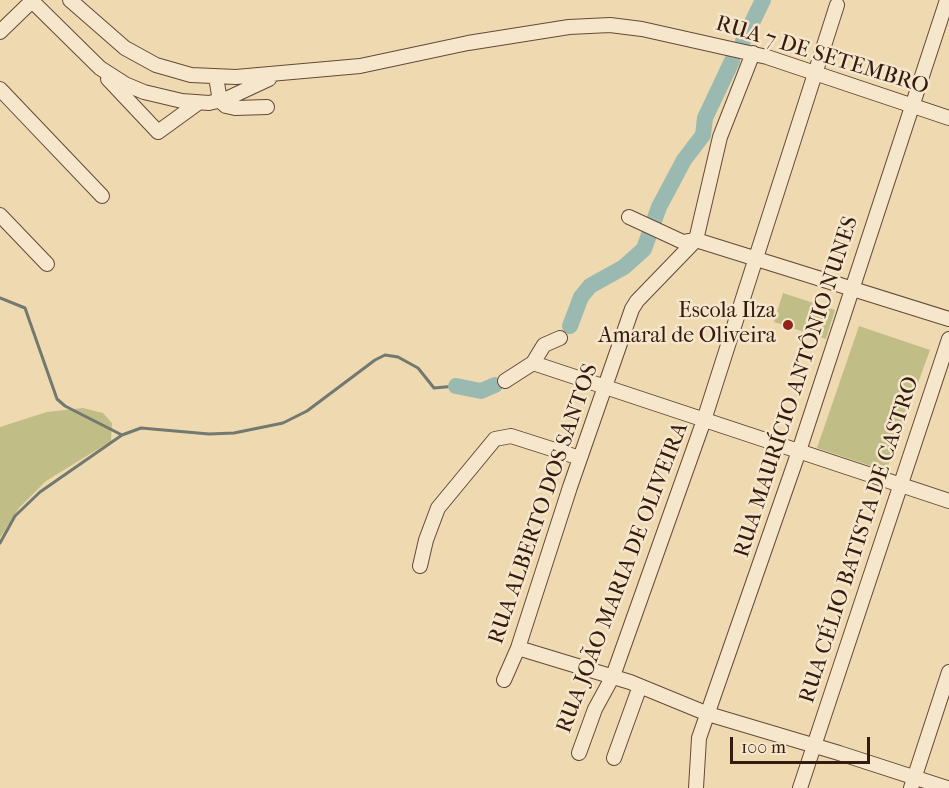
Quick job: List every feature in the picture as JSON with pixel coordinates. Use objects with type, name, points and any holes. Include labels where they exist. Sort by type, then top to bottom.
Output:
[{"type":"street","points":[[0,32],[32,0],[158,132],[198,103]]},
{"type":"street","points":[[69,0],[112,39],[142,58],[174,71],[216,77],[291,73]]},
{"type":"street","name":"RUA MAURÍCIO ANTÔNIO NUNES","points":[[696,788],[699,738],[799,452],[947,0]]},
{"type":"street","name":"RUA JOÃO MARIA DE OLIVEIRA","points":[[579,753],[595,709],[613,676],[704,420],[837,5]]},
{"type":"street","name":"RUA 7 DE SETEMBRO","points":[[291,73],[380,64],[468,43],[596,24],[642,29],[753,53],[949,118]]},
{"type":"street","points":[[696,240],[720,137],[753,53]]},
{"type":"street","points":[[88,57],[110,75],[144,92],[198,103],[220,101],[260,81],[291,73]]},
{"type":"street","points":[[216,77],[220,101],[226,106],[267,107]]},
{"type":"street","points":[[0,89],[102,196]]},
{"type":"street","points":[[0,215],[47,264]]},
{"type":"street","points":[[629,217],[660,234],[683,242],[696,240],[949,319]]},
{"type":"street","name":"RUA ALBERTO DOS SANTOS","points":[[504,680],[518,648],[580,458],[637,301],[696,240]]},
{"type":"street","points":[[505,381],[533,363],[544,345],[560,338]]},
{"type":"street","name":"RUA CÉLIO BATISTA DE CASTRO","points":[[800,788],[949,339]]},
{"type":"street","points":[[533,363],[949,501]]},
{"type":"street","points":[[420,566],[426,540],[438,508],[495,439],[511,436],[580,458]]},
{"type":"street","points":[[518,648],[613,676],[708,714],[814,745],[913,783],[946,788]]},
{"type":"street","points":[[913,783],[949,672]]},
{"type":"street","points":[[614,758],[640,686]]},
{"type":"shaded area","points":[[783,293],[835,310],[826,339],[774,322]]},
{"type":"shaded area","points":[[859,326],[930,350],[886,471],[817,448]]},
{"type":"shaded area","points":[[83,408],[103,413],[112,423],[111,441],[46,481],[19,508],[0,538],[0,427],[47,412]]},
{"type":"waterway","points":[[743,41],[763,0]]},
{"type":"waterway","points":[[570,326],[581,297],[590,286],[624,267],[644,249],[659,207],[684,160],[703,135],[705,118],[732,61]]},
{"type":"waterway","points":[[0,298],[25,308],[57,399],[65,406],[122,435]]},
{"type":"waterway","points":[[0,543],[15,516],[40,492],[122,435],[141,428],[209,434],[234,433],[283,423],[307,411],[385,355],[398,357],[418,368],[434,388],[456,386]]},
{"type":"waterway","points":[[456,386],[481,391],[495,385]]},
{"type":"place","name":"Escola Ilza Amaral de Oliveira","points":[[788,325]]}]
